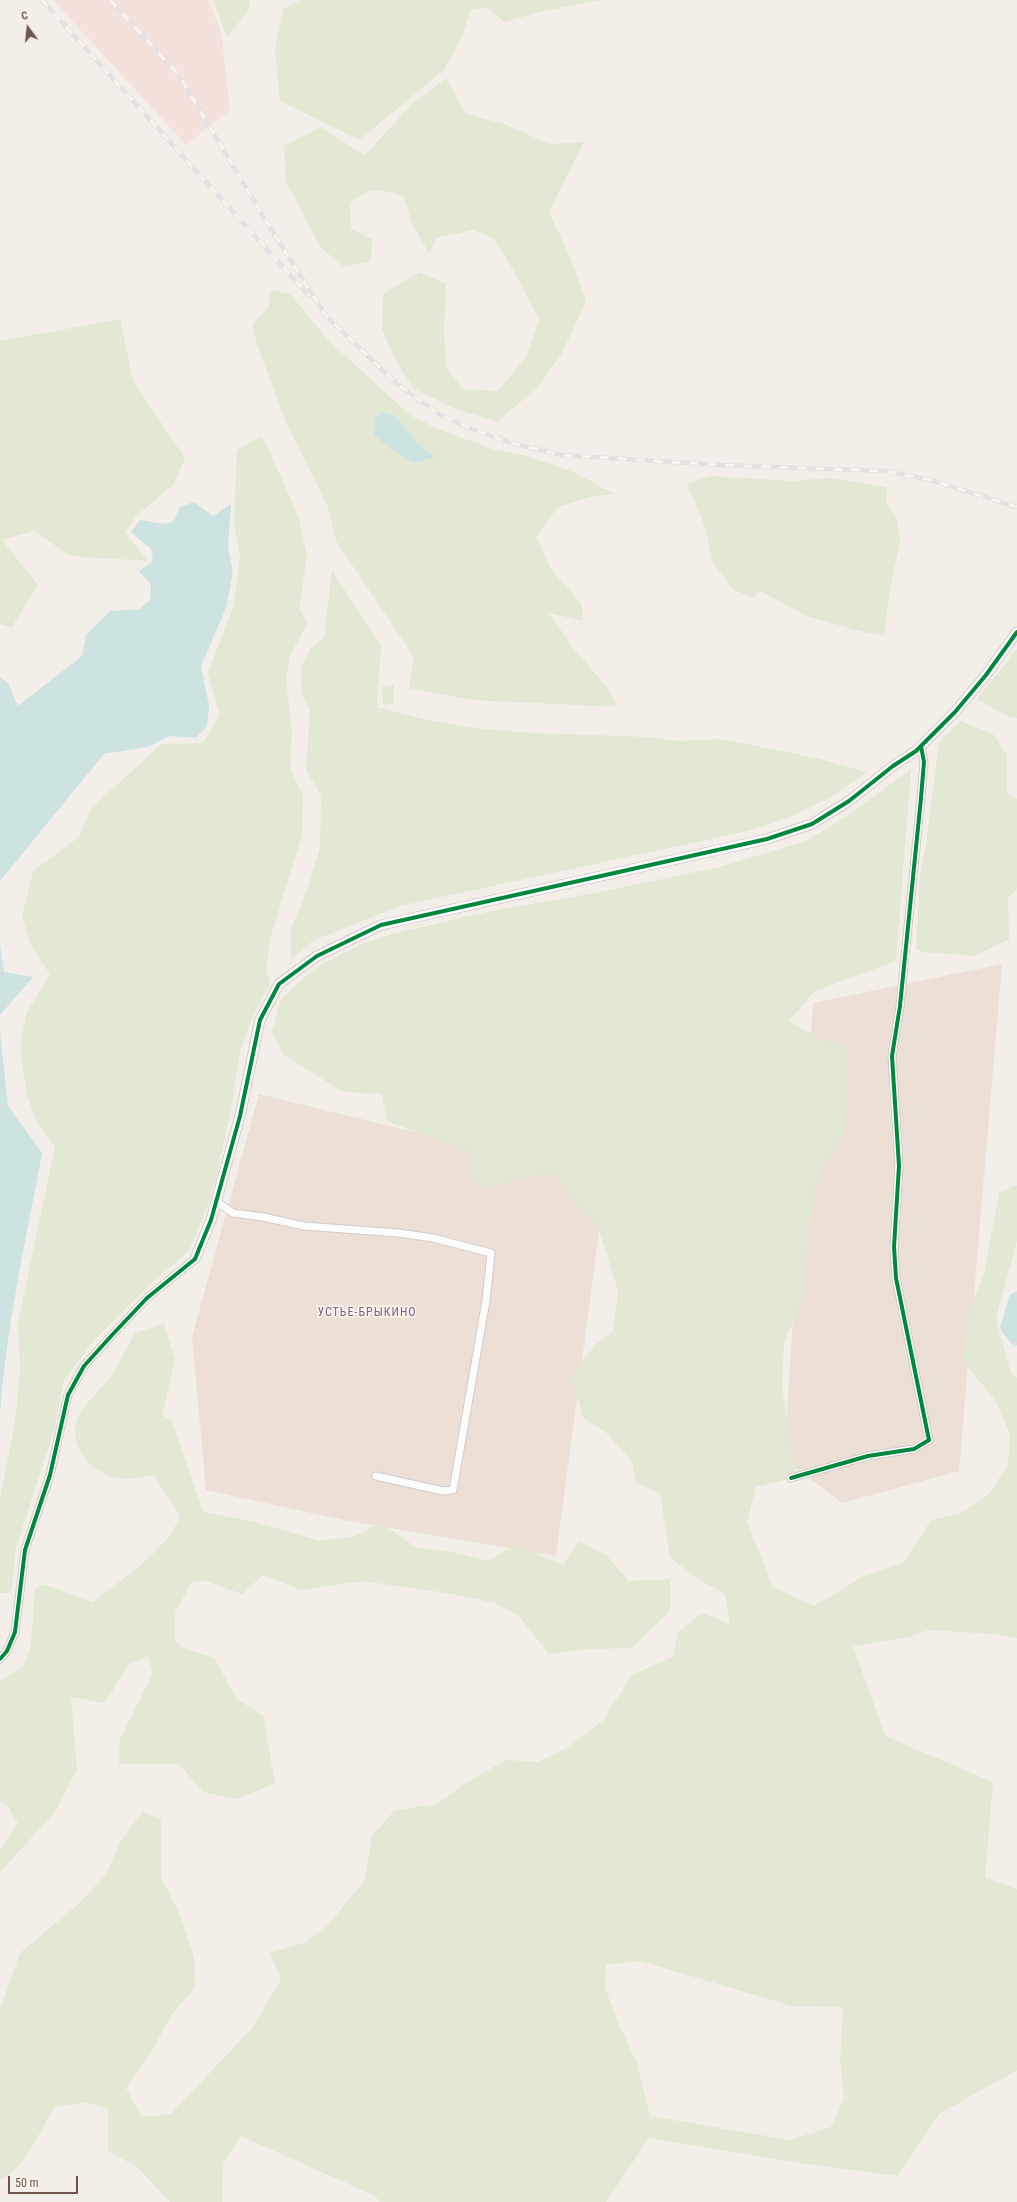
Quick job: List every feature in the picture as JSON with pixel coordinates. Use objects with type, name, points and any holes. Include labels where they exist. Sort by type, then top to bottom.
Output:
[{"type":"street","points":[[0,1659],[7,1651],[16,1632],[25,1550],[50,1475],[68,1395],[84,1366],[118,1329],[147,1298],[195,1259],[217,1202],[240,1116],[260,1020],[279,984],[317,956],[381,925],[767,839],[812,824],[849,801],[921,746],[964,701],[1017,632]]},
{"type":"street","points":[[791,1478],[868,1456],[914,1449],[929,1440],[896,1278],[894,1247],[899,1166],[892,1056],[900,1006],[921,798],[924,762],[921,746]]},
{"type":"street","points":[[217,1202],[233,1212],[304,1226],[412,1235],[432,1238],[491,1253],[486,1301],[453,1490],[443,1491],[376,1476]]},
{"type":"shaded area","points":[[53,0],[208,0],[221,30],[230,110],[186,145]]},
{"type":"shaded area","points":[[1002,964],[959,1471],[842,1503],[784,1459],[813,1003]]},
{"type":"shaded area","points":[[259,1094],[606,1179],[556,1556],[343,1520],[206,1490],[192,1337]]},
{"type":"green space","points":[[213,0],[249,0],[250,8],[227,38]]},
{"type":"green space","points":[[300,0],[601,0],[539,12],[505,22],[487,8],[471,9],[461,39],[444,70],[359,140],[280,101],[275,49],[283,9]]},
{"type":"green space","points":[[446,78],[466,114],[505,124],[549,144],[584,142],[549,212],[569,255],[586,301],[562,353],[538,387],[497,422],[456,409],[414,389],[395,360],[382,329],[383,294],[419,272],[446,284],[444,331],[446,368],[463,389],[498,391],[527,356],[539,319],[511,266],[493,238],[473,230],[437,238],[429,253],[412,224],[404,197],[382,190],[370,191],[357,197],[350,203],[351,229],[372,239],[371,261],[344,267],[321,248],[286,182],[284,146],[320,127],[365,155],[411,105]]},
{"type":"green space","points":[[271,290],[290,294],[330,342],[410,415],[438,429],[496,450],[523,455],[576,473],[614,494],[593,496],[558,507],[536,537],[551,569],[582,605],[583,621],[549,613],[574,649],[611,692],[617,707],[472,700],[409,688],[414,657],[336,541],[328,507],[286,422],[257,344],[252,324],[268,308]],"holes":[[[397,417],[415,441],[435,457],[375,418]]]},
{"type":"green space","points":[[120,319],[133,381],[185,458],[174,484],[136,516],[125,533],[148,561],[70,556],[34,531],[2,540],[38,585],[12,627],[0,624],[0,341]]},
{"type":"green space","points":[[262,435],[298,516],[307,555],[299,609],[308,623],[290,655],[286,678],[292,733],[290,768],[303,796],[302,835],[270,938],[266,968],[270,984],[252,1017],[240,1051],[232,1105],[217,1175],[208,1205],[189,1251],[155,1280],[94,1340],[64,1380],[54,1430],[16,1548],[11,1593],[0,1593],[0,1498],[15,1423],[20,1370],[18,1322],[55,1147],[37,1122],[27,1095],[20,1047],[26,1014],[50,974],[32,948],[22,917],[33,871],[79,837],[91,808],[162,744],[203,743],[220,715],[208,673],[234,605],[240,556],[234,524],[237,450]]},
{"type":"green space","points":[[710,476],[792,481],[830,478],[887,487],[886,502],[897,518],[900,542],[890,588],[884,636],[859,631],[806,616],[761,591],[752,598],[731,588],[713,562],[704,524],[687,484]]},
{"type":"green space","points":[[332,570],[381,646],[377,707],[427,720],[475,728],[534,733],[648,737],[678,741],[722,739],[816,758],[867,772],[830,798],[785,819],[748,831],[400,906],[314,940],[291,960],[291,929],[309,885],[320,847],[321,795],[306,770],[310,710],[302,694],[301,667],[311,648],[324,637]]},
{"type":"green space","points":[[1017,649],[1017,718],[1007,716],[977,699]]},
{"type":"green space","points":[[394,685],[394,704],[383,704],[382,686]]},
{"type":"green space","points":[[960,721],[993,734],[1007,755],[1007,794],[1017,799],[1017,888],[1008,898],[1009,939],[974,956],[922,952],[916,949],[920,875],[926,844],[939,743]]},
{"type":"green space","points":[[911,769],[896,961],[815,991],[789,1021],[821,1039],[846,1044],[847,1100],[844,1132],[820,1173],[813,1199],[801,1305],[784,1342],[782,1388],[797,1477],[756,1487],[747,1522],[773,1587],[814,1606],[864,1576],[904,1562],[931,1520],[960,1514],[990,1493],[1008,1464],[1010,1434],[995,1400],[963,1361],[967,1319],[985,1270],[999,1193],[1017,1185],[1017,1241],[996,1318],[1011,1374],[1017,1378],[1017,1638],[995,1634],[929,1630],[909,1637],[853,1646],[885,1736],[993,1782],[985,1878],[1017,1889],[1017,2070],[939,2114],[898,2176],[807,2164],[649,2138],[606,2202],[380,2202],[375,2196],[241,2136],[223,2164],[222,2202],[170,2202],[137,2167],[108,2151],[108,2109],[85,2102],[54,2108],[23,2160],[8,2176],[0,2180],[0,2010],[20,1953],[77,1905],[106,1875],[119,1844],[143,1811],[161,1820],[161,1877],[180,1915],[194,1957],[195,1988],[171,2015],[152,2051],[126,2088],[142,2117],[171,2114],[252,2028],[281,1980],[270,1953],[303,1943],[328,1925],[365,1880],[372,1836],[395,1810],[437,1804],[467,1782],[506,1760],[538,1762],[568,1747],[602,1721],[633,1674],[673,1657],[678,1632],[702,1613],[730,1624],[725,1594],[693,1576],[670,1557],[660,1494],[636,1482],[632,1462],[608,1434],[583,1418],[572,1375],[596,1344],[613,1332],[618,1290],[598,1227],[575,1204],[554,1173],[521,1178],[494,1187],[470,1180],[471,1153],[387,1121],[382,1094],[343,1092],[284,1055],[272,1032],[281,999],[315,968],[362,944],[392,934],[491,911],[606,891],[723,866],[806,841],[850,814]],"holes":[[[640,1961],[792,2006],[843,2007],[840,2059],[844,2099],[831,2127],[790,2140],[650,2116],[637,2063],[619,2025],[605,1988],[606,1965]]]},
{"type":"green space","points":[[164,1323],[175,1360],[162,1415],[172,1421],[203,1512],[255,1522],[320,1541],[355,1536],[381,1523],[417,1548],[448,1551],[489,1561],[515,1544],[563,1565],[578,1541],[606,1555],[629,1581],[670,1579],[670,1611],[632,1648],[589,1649],[549,1654],[519,1616],[495,1603],[453,1594],[363,1581],[301,1590],[263,1575],[242,1594],[203,1580],[192,1582],[175,1612],[175,1641],[184,1648],[214,1658],[237,1699],[263,1716],[275,1783],[237,1799],[203,1792],[179,1764],[119,1764],[120,1739],[153,1673],[148,1656],[129,1664],[105,1703],[71,1697],[77,1769],[55,1812],[0,1872],[0,1850],[18,1823],[8,1807],[0,1802],[0,1681],[24,1666],[31,1644],[35,1589],[43,1584],[92,1602],[154,1553],[174,1529],[180,1516],[154,1476],[123,1479],[103,1473],[87,1461],[77,1443],[75,1433],[78,1417],[111,1376],[135,1333]]},
{"type":"water","points":[[383,412],[397,417],[415,441],[435,457],[414,463],[390,448],[374,435],[375,418]]},
{"type":"water","points":[[194,502],[213,516],[231,504],[228,548],[233,572],[226,608],[201,666],[209,706],[207,726],[196,738],[169,736],[148,747],[104,754],[0,881],[0,677],[8,683],[18,706],[82,656],[86,635],[110,611],[140,609],[150,600],[151,584],[139,571],[153,561],[151,549],[131,532],[140,520],[164,524],[173,522],[180,507]]},
{"type":"water","points":[[0,944],[4,972],[33,977],[0,1015]]},
{"type":"water","points":[[0,1032],[8,1106],[42,1153],[12,1316],[0,1415]]},
{"type":"waterway","points":[[1017,1300],[1009,1327],[1017,1337]]},
{"type":"railway","points":[[42,0],[309,296]]},
{"type":"railway","points":[[110,0],[178,74],[266,221],[326,316],[396,383],[439,414],[471,429],[511,443],[561,455],[720,465],[885,471],[931,480],[1017,507]]},
{"type":"cycle path","points":[[0,1659],[7,1651],[15,1632],[25,1550],[50,1475],[68,1395],[84,1366],[113,1334],[147,1298],[195,1259],[211,1220],[240,1116],[260,1020],[279,984],[317,956],[381,925],[767,839],[812,824],[849,801],[893,766],[916,751],[955,712],[986,675],[1017,632]]},
{"type":"cycle path","points":[[791,1478],[868,1456],[914,1449],[929,1440],[896,1278],[894,1247],[899,1166],[892,1056],[900,1006],[921,798],[924,762],[921,746]]},
{"type":"district","name":"УСТЬЕ-БРЫКИНО","points":[[367,1313]]}]
